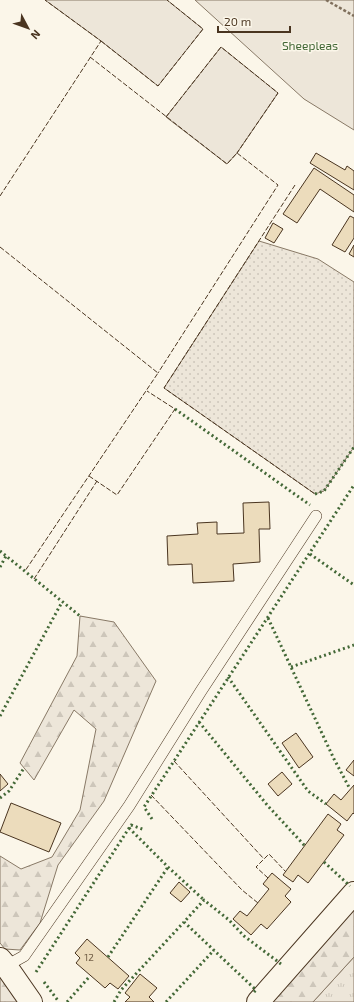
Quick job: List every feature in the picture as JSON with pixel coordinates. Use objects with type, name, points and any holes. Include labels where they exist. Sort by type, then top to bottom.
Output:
[{"type":"street","points":[[258,1002],[354,893]]},
{"type":"street","points":[[3,962],[31,1002]]},
{"type":"lane","points":[[3,962],[24,956],[130,806],[202,691],[316,516]]},
{"type":"path","points":[[326,0],[354,16]]},
{"type":"green space","points":[[45,0],[167,0],[203,29],[158,86],[101,41]]},
{"type":"green space","name":"Sheepleas","points":[[195,0],[354,0],[354,130],[304,99]]},
{"type":"green space","points":[[221,47],[278,93],[237,153],[227,164],[166,117]]},
{"type":"green space","points":[[259,241],[318,259],[354,282],[354,447],[324,491],[315,494],[164,388]]},
{"type":"green space","points":[[80,616],[114,622],[156,681],[104,801],[58,865],[40,923],[20,950],[5,949],[0,943],[0,856],[21,869],[52,857],[80,810],[96,729],[74,710],[34,780],[20,763],[77,656]]},
{"type":"green space","points":[[354,897],[354,957],[313,1002],[269,1002]]},
{"type":"green space","points":[[354,957],[354,1002],[313,1002]]},
{"type":"green space","points":[[0,967],[22,1002],[0,1002]]},
{"type":"building","points":[[316,153],[345,170],[347,166],[354,171],[354,190],[310,163]]},
{"type":"building","points":[[314,168],[354,195],[354,212],[320,189],[297,223],[283,214]]},
{"type":"building","points":[[350,216],[354,218],[354,238],[345,252],[332,245]]},
{"type":"building","points":[[273,223],[283,229],[274,243],[265,238]]},
{"type":"building","points":[[354,245],[354,257],[349,254]]},
{"type":"building","points":[[269,502],[270,529],[259,529],[260,562],[233,564],[234,581],[193,583],[192,564],[168,565],[167,536],[198,534],[197,523],[217,522],[217,534],[244,533],[243,503]]},
{"type":"building","points":[[296,733],[313,757],[299,768],[282,743]]},
{"type":"building","points":[[354,760],[354,776],[346,770]]},
{"type":"building","points":[[282,772],[292,784],[278,796],[268,784]]},
{"type":"building","points":[[0,774],[8,784],[0,791]]},
{"type":"building","points":[[354,785],[354,814],[353,813],[347,821],[326,804],[334,794],[341,800]]},
{"type":"building","points":[[11,803],[61,823],[49,852],[0,832]]},
{"type":"building","points":[[328,814],[341,824],[337,830],[344,835],[308,883],[298,875],[293,882],[283,875]]},
{"type":"building","points":[[272,873],[291,889],[285,896],[291,902],[267,929],[261,924],[251,935],[233,919],[240,911],[247,916],[269,889],[263,884]]},
{"type":"building","points":[[179,882],[190,892],[181,902],[170,893]]},
{"type":"building","points":[[87,939],[129,976],[118,989],[110,983],[105,988],[76,963],[80,958],[75,953]]},
{"type":"building","points":[[140,974],[157,988],[149,997],[154,1002],[125,1002],[130,997],[125,993]]},
{"type":"hedge","points":[[175,409],[310,505]]},
{"type":"hedge","points":[[315,494],[324,491],[354,447]]},
{"type":"hedge","points":[[152,819],[144,807],[354,485]]},
{"type":"hedge","points":[[0,551],[80,616]]},
{"type":"hedge","points":[[310,554],[354,585]]},
{"type":"hedge","points":[[0,567],[6,556]]},
{"type":"hedge","points":[[0,716],[62,602]]},
{"type":"hedge","points":[[268,618],[334,759],[350,789]]},
{"type":"hedge","points":[[291,667],[354,645]]},
{"type":"hedge","points":[[228,677],[308,791],[326,804]]},
{"type":"hedge","points":[[199,722],[268,806],[305,846]]},
{"type":"hedge","points":[[0,798],[9,791],[24,768]]},
{"type":"hedge","points":[[36,972],[131,825],[145,830]]},
{"type":"hedge","points":[[129,828],[204,900]]},
{"type":"hedge","points":[[324,862],[350,886]]},
{"type":"hedge","points":[[108,957],[168,867]]},
{"type":"hedge","points":[[254,992],[256,990],[184,922],[204,900],[229,920],[244,936],[281,964]]},
{"type":"hedge","points":[[114,1002],[121,990],[184,922]]},
{"type":"hedge","points":[[166,1002],[214,950]]},
{"type":"hedge","points":[[67,1002],[90,976]]},
{"type":"hedge","points":[[44,982],[59,1002]]},
{"type":"fence","points":[[0,196],[101,41],[45,0]]},
{"type":"fence","points":[[101,41],[158,86],[203,29],[167,0]]},
{"type":"fence","points":[[166,117],[221,47],[278,93],[237,153]]},
{"type":"fence","points":[[90,57],[227,164],[237,153],[278,185],[158,373]]},
{"type":"fence","points":[[295,185],[164,388],[315,494]]},
{"type":"fence","points":[[0,247],[158,373],[25,571]]},
{"type":"fence","points":[[89,476],[117,495],[175,409],[147,391]]},
{"type":"fence","points":[[34,579],[97,481]]},
{"type":"fence","points":[[174,761],[264,859]]},
{"type":"fence","points":[[151,795],[242,890],[258,903]]},
{"type":"fence","points":[[268,878],[256,867],[269,854],[286,872]]}]
